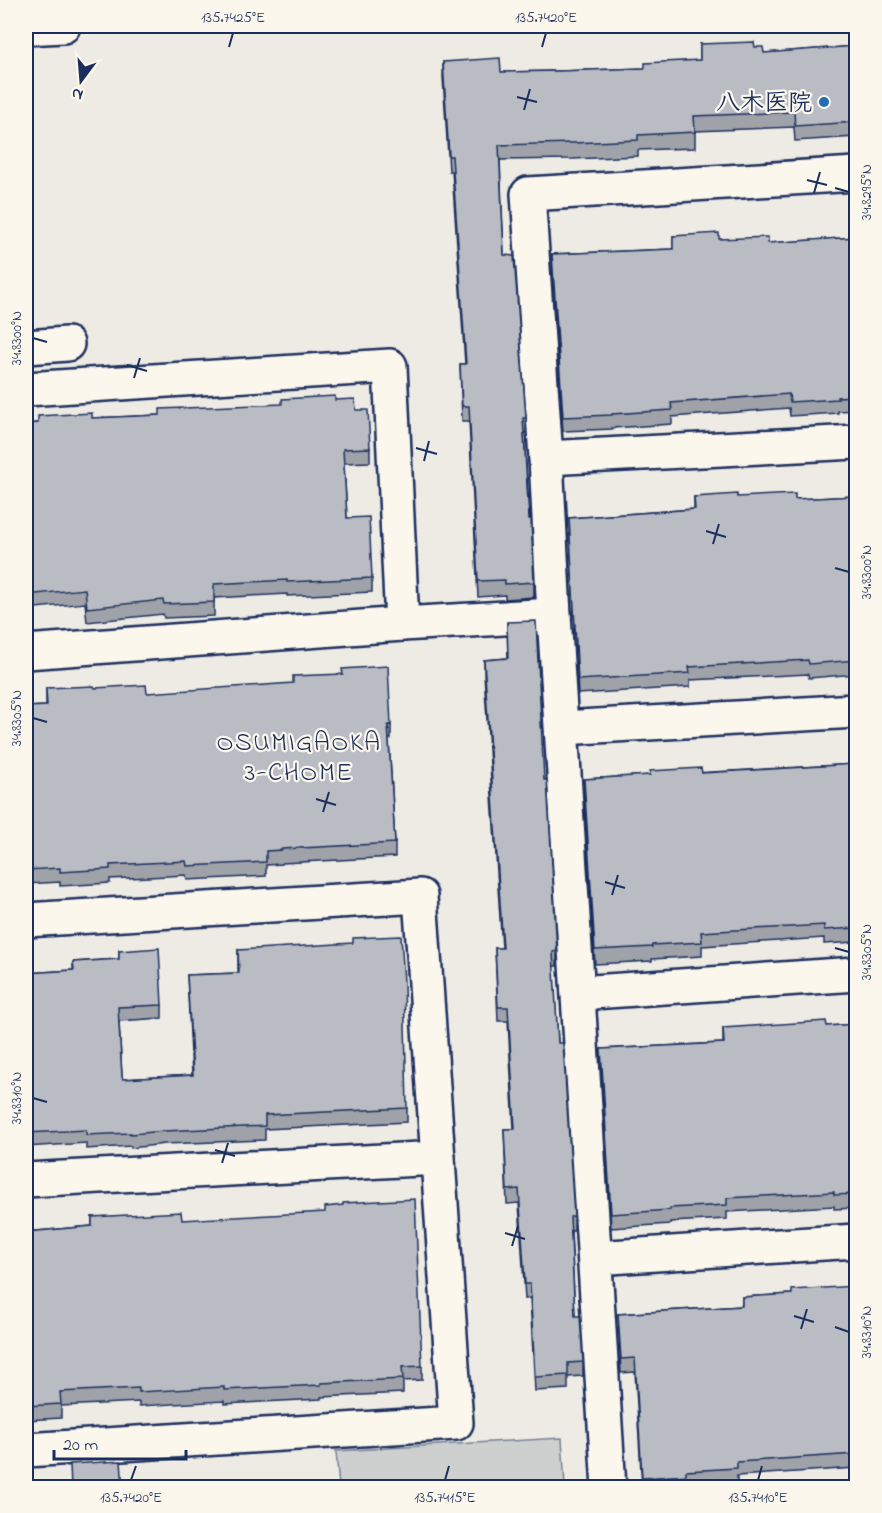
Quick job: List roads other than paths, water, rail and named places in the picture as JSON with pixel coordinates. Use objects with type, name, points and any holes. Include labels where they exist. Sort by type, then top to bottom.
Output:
[{"type":"street","points":[[26,27],[63,26]]},
{"type":"street","points":[[609,1488],[528,194],[856,174]]},
{"type":"street","points":[[26,347],[67,344]]},
{"type":"street","points":[[26,389],[390,366],[402,624]]},
{"type":"street","points":[[546,458],[856,442]]},
{"type":"street","points":[[26,652],[554,615]]},
{"type":"street","points":[[562,728],[856,711]]},
{"type":"street","points":[[26,920],[420,896],[456,1424],[26,1450]]},
{"type":"street","points":[[578,993],[856,975]]},
{"type":"street","points":[[26,1180],[438,1158]]},
{"type":"street","points":[[595,1258],[856,1241]]},
{"type":"place","name":"八木医院","points":[[824,102]]},
{"type":"district","name":"OSUMIGAOKA 3-CHOME","points":[[299,756]]}]
